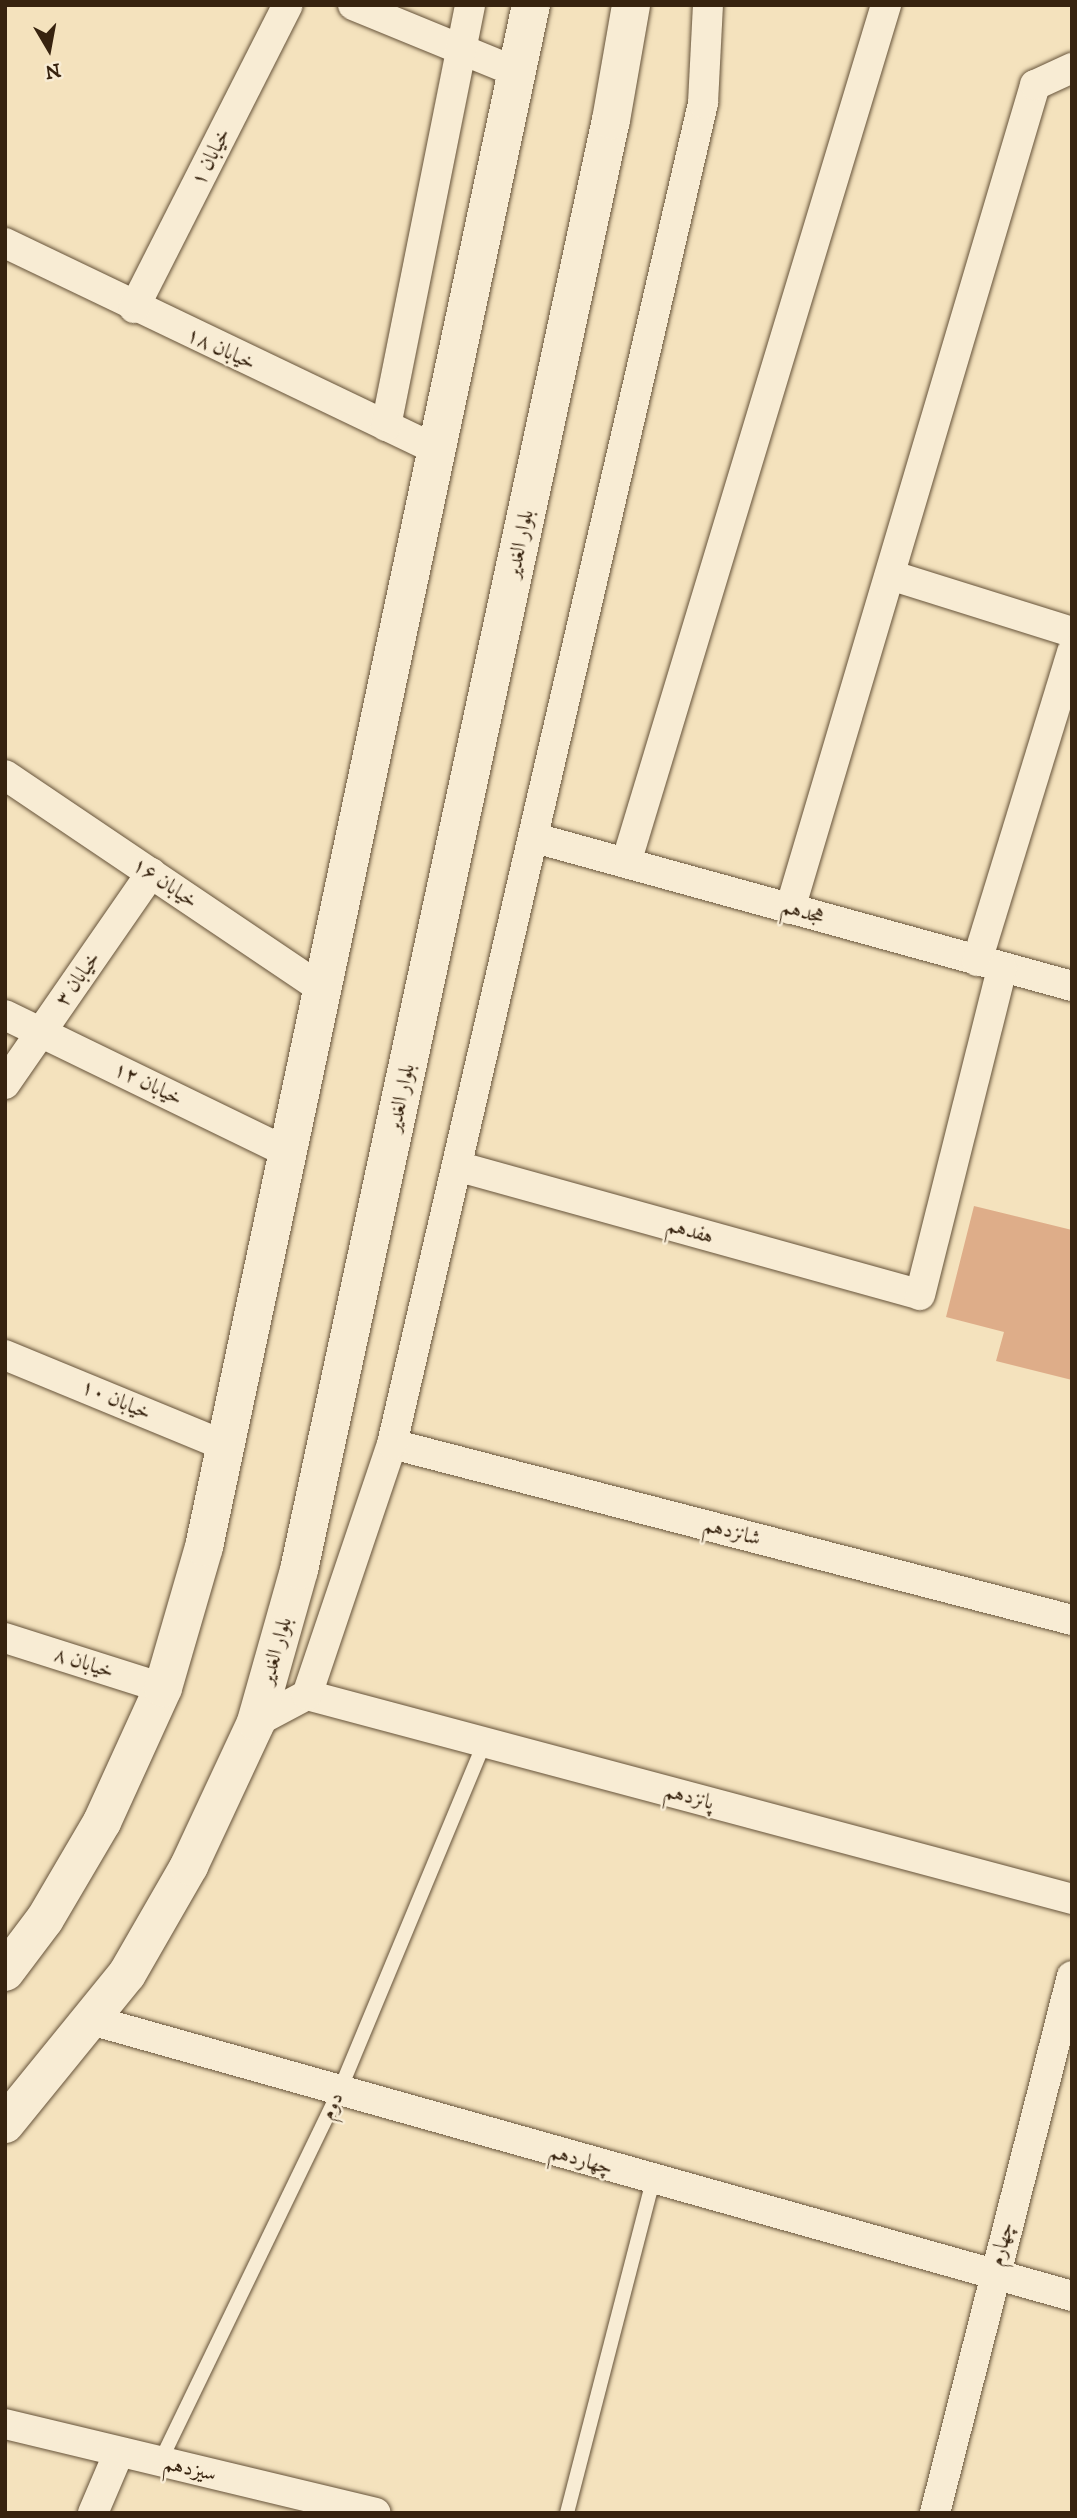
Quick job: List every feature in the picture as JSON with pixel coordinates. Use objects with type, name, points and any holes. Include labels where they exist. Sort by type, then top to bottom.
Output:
[{"type":"main road","points":[[5,1972],[45,1919],[102,1822],[163,1688],[204,1546],[291,1154],[519,73],[531,5]]},
{"type":"main road","name":"بلوار الغدیر","points":[[5,2124],[127,1974],[189,1866],[256,1722],[308,1529],[611,120],[631,5]]},
{"type":"street","name":"خیابان ۱","points":[[134,308],[288,5]]},
{"type":"street","points":[[353,5],[519,73]]},
{"type":"street","points":[[386,426],[470,5]]},
{"type":"street","points":[[256,1722],[307,1695],[392,1444],[460,1167],[703,103],[708,5]]},
{"type":"street","points":[[626,863],[886,5]]},
{"type":"street","points":[[790,909],[1035,85],[1072,68]]},
{"type":"street","name":"خیابان ۱۸","points":[[5,243],[134,308],[439,452]]},
{"type":"street","points":[[890,575],[1072,632]]},
{"type":"street","points":[[990,965],[1072,652]]},
{"type":"street","name":"خیابان ۱۶","points":[[5,775],[324,991]]},
{"type":"street","name":"هجدهم","points":[[535,838],[1072,986]]},
{"type":"street","name":"خیابان ۳","points":[[5,1084],[151,873]]},
{"type":"street","name":"هفدهم","points":[[460,1167],[920,1295],[990,965]]},
{"type":"street","name":"خیابان ۱۲","points":[[5,1015],[291,1154]]},
{"type":"street","name":"خیابان ۱۰","points":[[5,1354],[226,1446]]},
{"type":"street","name":"شانزدهم","points":[[392,1444],[1072,1620]]},
{"type":"street","name":"خیابان ۸","points":[[5,1638],[163,1688]]},
{"type":"street","name":"پانزدهم","points":[[307,1695],[1072,1899]]},
{"type":"street","name":"چهارم","points":[[935,2513],[1072,1976]]},
{"type":"street","name":"چهاردهم","points":[[91,2020],[339,2092],[1072,2296]]},
{"type":"street","name":"سیزدهم","points":[[5,2424],[375,2513]]},
{"type":"street","points":[[93,2513],[119,2452]]},
{"type":"lane","name":"دوم","points":[[160,2462],[339,2092],[484,1742]]},
{"type":"lane","points":[[567,2513],[653,2180]]},
{"type":"building","points":[[974,1206],[1072,1230],[1072,1380],[996,1361],[1004,1332],[946,1317]]}]
